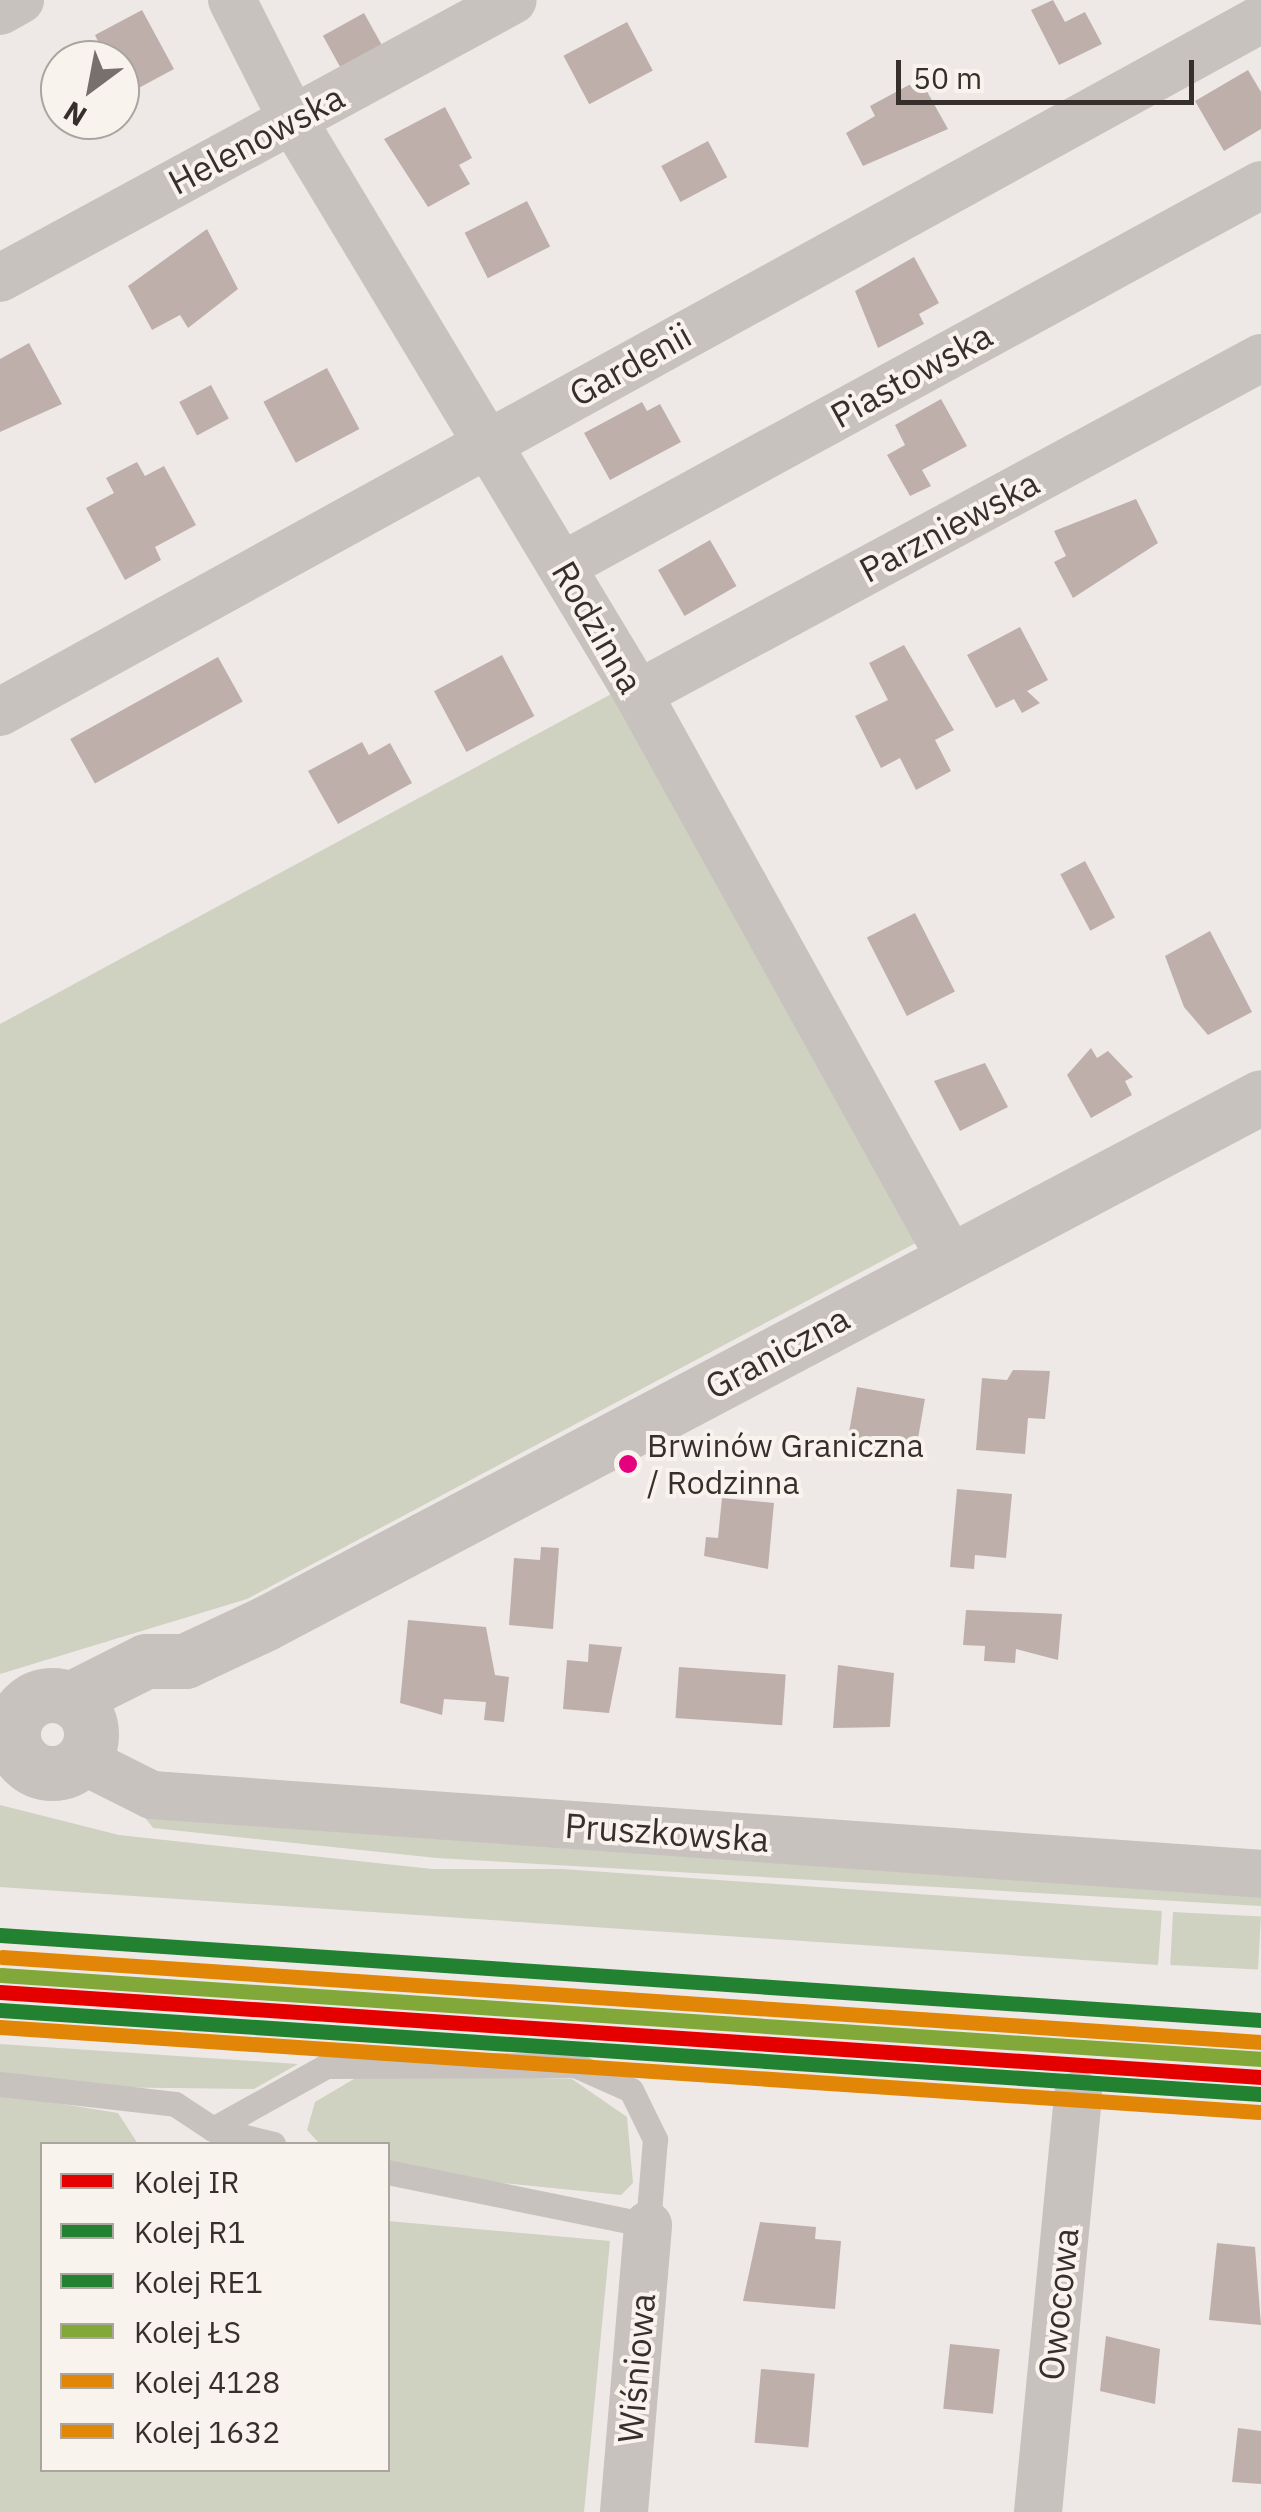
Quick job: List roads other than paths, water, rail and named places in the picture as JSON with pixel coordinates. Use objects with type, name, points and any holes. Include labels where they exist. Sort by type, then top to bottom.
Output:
[{"type":"street","points":[[0,11],[20,0]]},
{"type":"street","name":"Rodzinna","points":[[232,0],[292,119],[490,440],[638,694],[952,1261]]},
{"type":"street","name":"Helenowska","points":[[0,278],[512,0]]},
{"type":"street","name":"Gardenii","points":[[0,712],[1261,19]]},
{"type":"street","name":"Piastowska","points":[[562,566],[1261,184]]},
{"type":"street","name":"Parzniewska","points":[[638,694],[1261,358]]},
{"type":"street","name":"Graniczna","points":[[41,1741],[160,1690],[185,1661],[1261,1097]]},
{"type":"street","name":"Pruszkowska","points":[[41,1741],[152,1795],[1261,1874]]},
{"type":"street","name":"Owocowa","points":[[1038,2512],[1078,2095]]},
{"type":"street","name":"Wiśniowa","points":[[624,2512],[648,2225]]},
{"type":"lane","points":[[212,2129],[326,2066],[575,2065],[631,2090],[655,2139],[648,2225],[390,2172]]},
{"type":"lane","points":[[0,2084],[174,2104],[212,2129],[264,2142]]},
{"type":"rail line","name":"R1","points":[[0,1935],[1261,2020]]},
{"type":"rail line","name":"1632","points":[[2,1957],[1261,2042]]},
{"type":"rail line","name":"ŁS","points":[[1,1975],[1261,2059]]},
{"type":"rail line","name":"IR","points":[[0,1992],[1261,2077]]},
{"type":"rail line","name":"RE1","points":[[0,2010],[1260,2094]]},
{"type":"rail line","name":"4128","points":[[0,2027],[1259,2112]]},
{"type":"place","name":"Brwinów Graniczna / Rodzinna","points":[[628,1464]]}]
